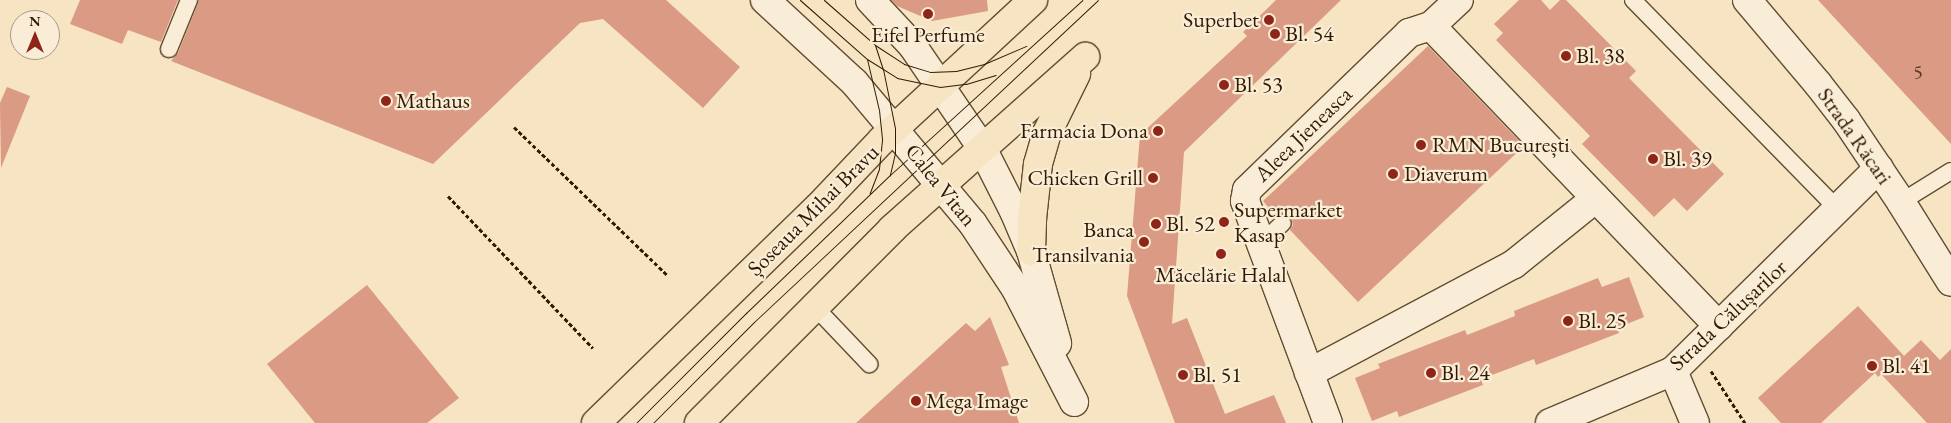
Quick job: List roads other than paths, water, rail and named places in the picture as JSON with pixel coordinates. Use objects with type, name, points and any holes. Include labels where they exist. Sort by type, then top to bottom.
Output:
[{"type":"main road","name":"Șoseaua Mihai Bravu","points":[[596,423],[826,199],[895,128],[1033,0]]},
{"type":"main road","points":[[699,423],[892,229],[1085,57],[1047,133],[1038,164],[1032,219],[1031,252]]},
{"type":"street","name":"Calea Vitan","points":[[765,0],[854,82],[942,184],[973,224],[1016,290],[1078,412]]},
{"type":"street","name":"Calea Vitan","points":[[870,0],[902,33],[982,148],[1014,211],[1031,252],[1078,412]]},
{"type":"street","name":"Aleea Jieneasca","points":[[1328,423],[1245,201],[1251,184],[1409,33],[1431,26],[1459,0]]},
{"type":"street","name":"Strada Răcari","points":[[1747,0],[1818,84],[1879,168],[1951,282]]},
{"type":"street","points":[[1431,26],[1455,62],[1596,198],[1720,326]]},
{"type":"street","name":"Strada Călușarilor","points":[[1550,423],[1673,371],[1839,210],[1879,168]]},
{"type":"street","points":[[1309,373],[1514,264],[1596,198]]},
{"type":"street","points":[[1673,371],[1695,423]]},
{"type":"lane","points":[[169,49],[189,0]]},
{"type":"lane","points":[[1633,0],[1839,210]]},
{"type":"lane","points":[[1901,202],[1951,171]]},
{"type":"lane","points":[[1261,244],[1283,223]]},
{"type":"lane","points":[[816,307],[869,364]]},
{"type":"tram line","points":[[800,0],[867,59],[897,78],[940,87],[966,84],[996,75]]},
{"type":"tram line","points":[[824,0],[875,45],[904,64],[930,72],[956,71],[984,64],[1026,46]]},
{"type":"tram line","points":[[636,423],[746,313],[890,175],[1082,0]]},
{"type":"tram line","points":[[653,423],[754,322],[1098,0]]},
{"type":"tram line","points":[[875,45],[883,69],[895,128],[895,153],[890,175]]},
{"type":"tram line","points":[[867,59],[879,110],[882,140],[879,169],[870,193]]},
{"type":"place","name":"Eifel Perfume","points":[[928,14]]},
{"type":"place","name":"Superbet","points":[[1269,20]]},
{"type":"place","name":"Bl. 54","points":[[1275,34]]},
{"type":"place","name":"Bl. 38","points":[[1566,56]]},
{"type":"place","name":"Bl. 53","points":[[1224,85]]},
{"type":"place","name":"Mathaus","points":[[386,101]]},
{"type":"place","name":"Farmacia Dona","points":[[1158,131]]},
{"type":"place","name":"RMN București","points":[[1421,145]]},
{"type":"place","name":"Bl. 39","points":[[1653,159]]},
{"type":"place","name":"Diaverum","points":[[1393,174]]},
{"type":"place","name":"Chicken Grill","points":[[1153,178]]},
{"type":"place","name":"Supermarket Kasap","points":[[1224,222]]},
{"type":"place","name":"Bl. 52","points":[[1156,224]]},
{"type":"place","name":"Banca Transilvania","points":[[1144,242]]},
{"type":"place","name":"Măcelărie Halal","points":[[1221,254]]},
{"type":"place","name":"Bl. 25","points":[[1568,321]]},
{"type":"place","name":"Bl. 41","points":[[1872,366]]},
{"type":"place","name":"Bl. 24","points":[[1431,373]]},
{"type":"place","name":"Bl. 51","points":[[1183,375]]},
{"type":"place","name":"Mega Image","points":[[916,401]]}]
